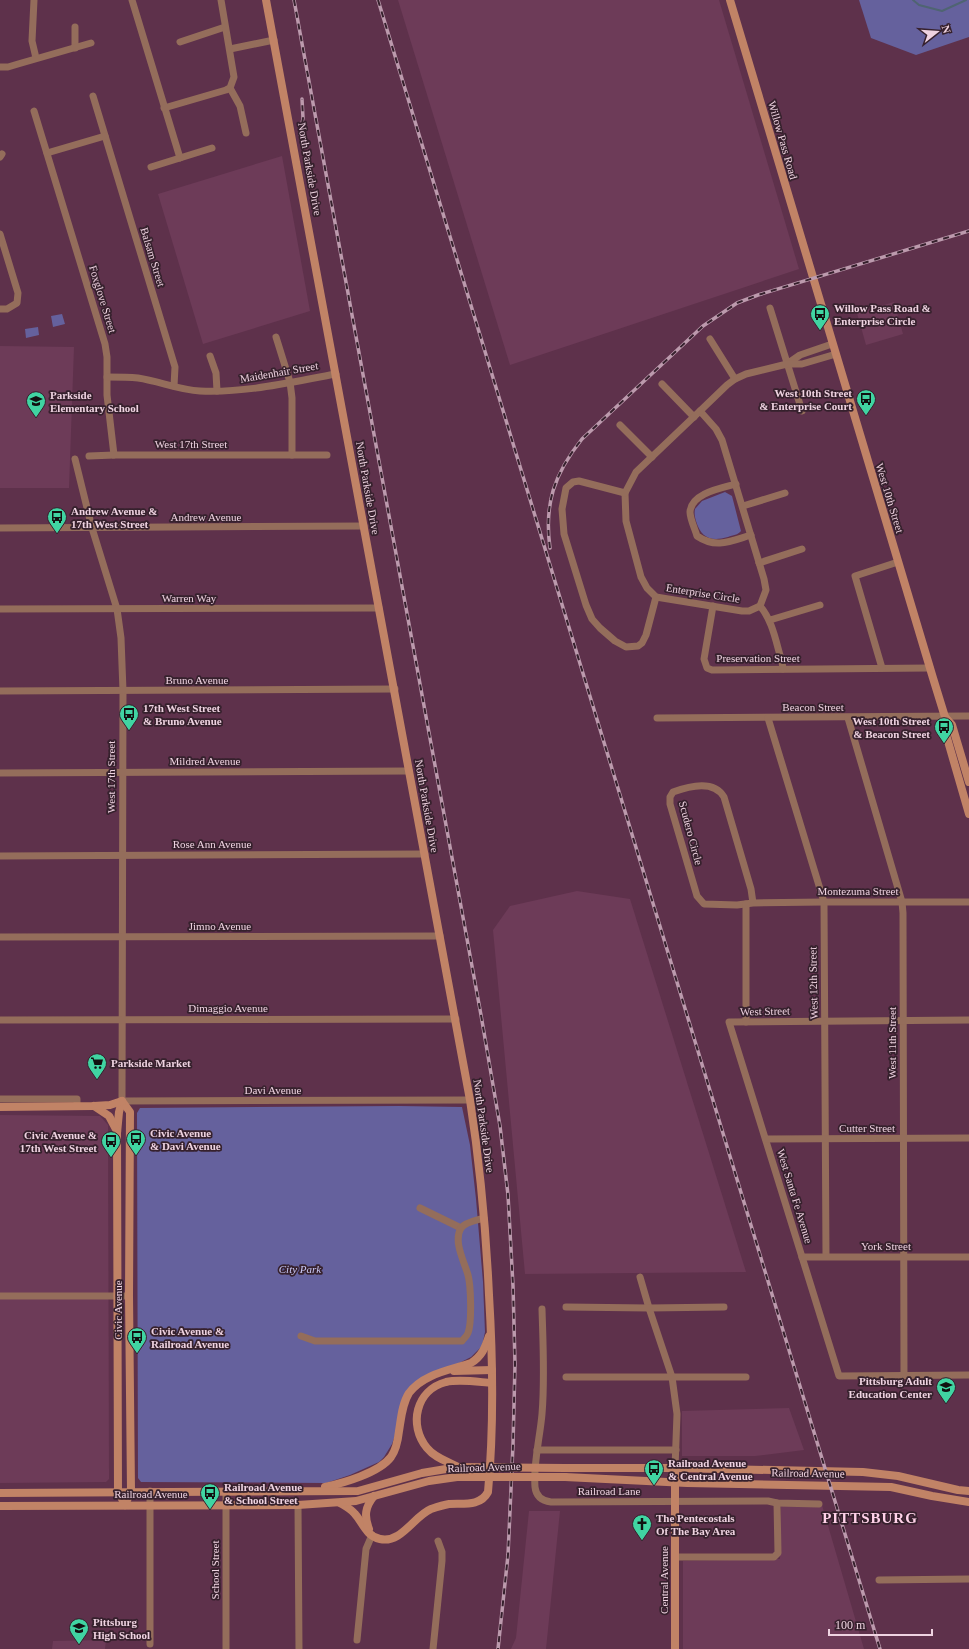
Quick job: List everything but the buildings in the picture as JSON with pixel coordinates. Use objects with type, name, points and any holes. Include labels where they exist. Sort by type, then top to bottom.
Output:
[{"type":"main road","name":"North Parkside Drive","points":[[266,0],[456,1019],[477,1148],[484,1218],[492,1370],[492,1452],[488,1492],[486,1496],[473,1503],[447,1504],[428,1510],[397,1536],[389,1539],[379,1539],[372,1535]]},
{"type":"main road","name":"Willow Pass Road","points":[[730,0],[815,286]]},
{"type":"main road","name":"West 10th Street","points":[[815,286],[945,717],[952,725],[969,782]]},
{"type":"main road","name":"West 10th Street","points":[[945,717],[943,724],[969,814]]},
{"type":"main road","name":"Davi Avenue","points":[[0,1107],[94,1106],[110,1105],[122,1101]]},
{"type":"main road","name":"Civic Avenue","points":[[122,1101],[119,1112],[117,1133],[118,1491],[125,1505]]},
{"type":"main road","name":"Civic Avenue","points":[[122,1101],[130,1112],[129,1296],[131,1491],[125,1505]]},
{"type":"main road","points":[[94,1106],[109,1116],[117,1133]]},
{"type":"main road","points":[[304,1491],[345,1482],[372,1471],[391,1458],[395,1449],[405,1402],[410,1393],[428,1377],[471,1363],[477,1359],[483,1353],[491,1332]]},
{"type":"main road","points":[[448,1371],[492,1370]]},
{"type":"main road","points":[[458,1467],[435,1456],[423,1443],[417,1429],[417,1412],[419,1405],[427,1393],[445,1382],[492,1383]]},
{"type":"main road","name":"Railroad Avenue","points":[[0,1493],[118,1491],[358,1491],[422,1473],[458,1467],[675,1468],[863,1472],[898,1476],[942,1485],[958,1490],[969,1491]]},
{"type":"main road","name":"Central Avenue","points":[[675,1468],[675,1649]]},
{"type":"main road","name":"Railroad Avenue","points":[[0,1506],[298,1505],[340,1503],[356,1501],[429,1481],[457,1476],[891,1487],[969,1502]]},
{"type":"main road","points":[[942,1485],[969,1486]]},
{"type":"main road","points":[[372,1535],[365,1515],[369,1502],[374,1496]]},
{"type":"main road","points":[[340,1503],[352,1511],[365,1530],[372,1535]]},
{"type":"street","points":[[34,0],[32,41],[36,58]]},
{"type":"street","points":[[132,0],[180,158]]},
{"type":"street","points":[[164,108],[230,88],[234,77],[220,0]]},
{"type":"street","points":[[75,27],[75,48]]},
{"type":"street","points":[[180,42],[226,27]]},
{"type":"street","points":[[230,49],[274,40]]},
{"type":"street","points":[[0,66],[18,64],[91,43]]},
{"type":"street","points":[[230,88],[240,106],[246,133]]},
{"type":"street","name":"Balsam Street","points":[[93,96],[175,368],[174,386]]},
{"type":"street","name":"Foxglove Street","points":[[34,111],[105,344],[107,395],[114,455]]},
{"type":"street","points":[[47,153],[105,136]]},
{"type":"street","points":[[151,167],[212,148]]},
{"type":"street","points":[[0,234],[18,293],[17,303],[7,309],[0,309]]},
{"type":"street","points":[[770,308],[802,411]]},
{"type":"street","points":[[276,337],[290,382],[292,398],[292,455]]},
{"type":"street","points":[[710,339],[735,379]]},
{"type":"street","name":"Enterprise Circle","points":[[787,364],[800,355],[832,344]]},
{"type":"street","name":"Enterprise Circle","points":[[760,606],[756,609],[742,611],[656,597],[641,577],[626,521],[625,493],[636,472],[735,379],[763,369],[787,364],[802,364],[836,354]]},
{"type":"street","points":[[210,356],[216,373],[217,391]]},
{"type":"street","name":"Maidenhair Street","points":[[107,377],[138,378],[199,391],[217,391],[245,390],[336,374]]},
{"type":"street","points":[[662,384],[694,418]]},
{"type":"street","points":[[700,411],[716,429],[722,440],[743,506],[766,590],[760,606],[770,620],[782,662],[782,669]]},
{"type":"street","points":[[620,426],[652,457]]},
{"type":"street","name":"West 17th Street","points":[[89,456],[327,455]]},
{"type":"street","name":"West 17th Street","points":[[75,459],[92,528],[117,609],[121,638],[123,691],[122,1101]]},
{"type":"street","points":[[625,493],[579,481],[573,482],[569,485],[566,488],[562,509],[562,522],[567,542],[586,605],[592,619],[615,641],[626,647],[634,647],[642,643],[646,635],[656,597]]},
{"type":"street","points":[[736,484],[708,492],[699,497],[693,504],[690,512],[697,536],[705,542],[714,544],[725,543],[751,535]]},
{"type":"street","points":[[743,506],[784,493]]},
{"type":"street","name":"Andrew Avenue","points":[[0,528],[364,526]]},
{"type":"street","points":[[759,563],[802,549]]},
{"type":"street","points":[[882,668],[855,576],[898,562]]},
{"type":"street","points":[[770,620],[820,605]]},
{"type":"street","name":"Preservation Street","points":[[713,606],[704,659],[707,668],[712,670],[930,668]]},
{"type":"street","name":"Warren Way","points":[[0,610],[379,608]]},
{"type":"street","name":"Bruno Avenue","points":[[0,692],[395,689]]},
{"type":"street","name":"Beacon Street","points":[[658,718],[848,718],[969,716]]},
{"type":"street","name":"West 12th Street","points":[[768,718],[824,902],[826,1256]]},
{"type":"street","name":"West 11th Street","points":[[848,718],[902,902],[905,1257],[904,1376]]},
{"type":"street","name":"Mildred Avenue","points":[[0,773],[409,771]]},
{"type":"street","name":"Scudero Circle","points":[[706,786],[714,787],[720,791],[724,797],[751,889],[750,904],[709,905],[700,901],[697,896],[670,804],[670,798],[673,792],[706,786]]},
{"type":"street","name":"Rose Ann Avenue","points":[[0,856],[425,854]]},
{"type":"street","name":"Montezuma Street","points":[[750,904],[824,902],[969,902]]},
{"type":"street","points":[[746,1022],[750,904]]},
{"type":"street","name":"Jimno Avenue","points":[[0,937],[440,936]]},
{"type":"street","name":"Dimaggio Avenue","points":[[0,1020],[456,1019]]},
{"type":"street","name":"West Street","points":[[729,1022],[969,1020]]},
{"type":"street","name":"West Santa Fe Avenue","points":[[729,1022],[839,1376],[904,1376]]},
{"type":"street","name":"Davi Avenue","points":[[0,1099],[77,1099],[77,1106]]},
{"type":"street","name":"Davi Avenue","points":[[122,1101],[470,1100]]},
{"type":"street","name":"Cutter Street","points":[[766,1139],[969,1138]]},
{"type":"street","points":[[420,1208],[461,1228]]},
{"type":"street","points":[[301,1336],[315,1341],[462,1340],[468,1335],[470,1326],[470,1306],[468,1276],[462,1259],[458,1239],[463,1225],[484,1218]]},
{"type":"street","name":"York Street","points":[[802,1257],[969,1257]]},
{"type":"street","name":"Central Avenue","points":[[640,1277],[672,1376],[677,1414],[675,1468]]},
{"type":"street","points":[[0,1296],[129,1296]]},
{"type":"street","points":[[566,1307],[724,1307]]},
{"type":"street","points":[[542,1309],[544,1376],[542,1414],[537,1450],[676,1450]]},
{"type":"street","points":[[904,1376],[969,1375]]},
{"type":"street","points":[[566,1377],[746,1377]]},
{"type":"street","name":"Railroad Lane","points":[[537,1450],[535,1488],[538,1496],[544,1501],[768,1501],[776,1503],[819,1504]]},
{"type":"street","points":[[150,1491],[150,1644]]},
{"type":"street","name":"School Street","points":[[226,1491],[226,1649]]},
{"type":"street","points":[[675,1557],[774,1557],[778,1553],[776,1503]]},
{"type":"street","points":[[298,1505],[299,1649]]},
{"type":"street","points":[[358,1640],[366,1549],[372,1535]]},
{"type":"street","points":[[433,1649],[442,1562],[442,1552],[438,1541]]},
{"type":"street","points":[[879,1580],[969,1578]]},
{"type":"shaded area","points":[[398,0],[719,0],[799,269],[510,365]]},
{"type":"shaded area","points":[[282,156],[310,311],[203,344],[158,194]]},
{"type":"shaded area","points":[[894,302],[903,334],[866,345],[857,313]]},
{"type":"shaded area","name":"Parkside Elementary School","points":[[0,346],[74,347],[69,488],[0,488]]},
{"type":"shaded area","points":[[577,891],[630,899],[746,1272],[525,1274],[493,930],[510,906]]},
{"type":"shaded area","points":[[0,1115],[100,1116],[108,1125],[109,1479],[106,1482],[0,1483]]},
{"type":"shaded area","points":[[789,1408],[804,1450],[755,1456],[682,1456],[682,1411]]},
{"type":"shaded area","points":[[822,1505],[864,1649],[683,1649],[683,1561],[780,1559],[781,1506]]},
{"type":"shaded area","points":[[529,1511],[560,1511],[546,1649],[511,1649],[516,1638]]},
{"type":"shaded area","name":"Pittsburg High School","points":[[106,1640],[105,1649],[52,1649],[53,1641]]},
{"type":"green space","points":[[859,0],[969,0],[969,37],[916,55],[871,38]]},
{"type":"green space","points":[[62,314],[65,324],[53,327],[51,316]]},
{"type":"green space","points":[[38,327],[39,335],[26,338],[25,329]]},
{"type":"green space","points":[[725,492],[732,496],[741,531],[737,534],[712,539],[704,535],[698,527],[695,517],[695,509],[702,501]]},
{"type":"green space","name":"City Park","points":[[462,1107],[470,1145],[483,1282],[485,1332],[482,1346],[471,1357],[412,1387],[392,1444],[384,1457],[379,1462],[350,1475],[326,1483],[141,1482],[138,1478],[137,1113],[140,1108]]},
{"type":"waterway","points":[[913,0],[919,5],[942,11],[966,0]]},
{"type":"railway","points":[[294,0],[481,1015],[500,1126],[508,1195],[513,1286],[515,1364],[508,1555],[498,1649]]},
{"type":"railway","points":[[378,0],[880,1649]]},
{"type":"railway","points":[[300,135],[303,118],[302,99]]},
{"type":"railway","points":[[550,548],[550,503],[558,477],[572,452],[582,439],[703,326],[737,303],[758,295],[969,231]]},
{"type":"place","name":"Willow Pass Road & Enterprise Circle","points":[[820,331]]},
{"type":"place","name":"West 10th Street & Enterprise Court","points":[[866,416]]},
{"type":"place","name":"Parkside Elementary School","points":[[36,418]]},
{"type":"place","name":"Andrew Avenue & 17th West Street","points":[[57,534]]},
{"type":"place","name":"17th West Street & Bruno Avenue","points":[[129,731]]},
{"type":"place","name":"West 10th Street & Beacon Street","points":[[944,744]]},
{"type":"place","name":"Parkside Market","points":[[97,1080]]},
{"type":"place","name":"Civic Avenue & Davi Avenue","points":[[136,1156]]},
{"type":"place","name":"Civic Avenue & 17th West Street","points":[[111,1158]]},
{"type":"place","name":"Civic Avenue & Railroad Avenue","points":[[137,1354]]},
{"type":"place","name":"Pittsburg Adult Education Center","points":[[946,1404]]},
{"type":"place","name":"Railroad Avenue & Central Avenue","points":[[654,1486]]},
{"type":"place","name":"Railroad Avenue & School Street","points":[[210,1510]]},
{"type":"place","name":"The Pentecostals Of The Bay Area","points":[[642,1541]]},
{"type":"place","name":"Pittsburg High School","points":[[79,1645]]},
{"type":"district","name":"PITTSBURG","points":[[870,1518]]}]
